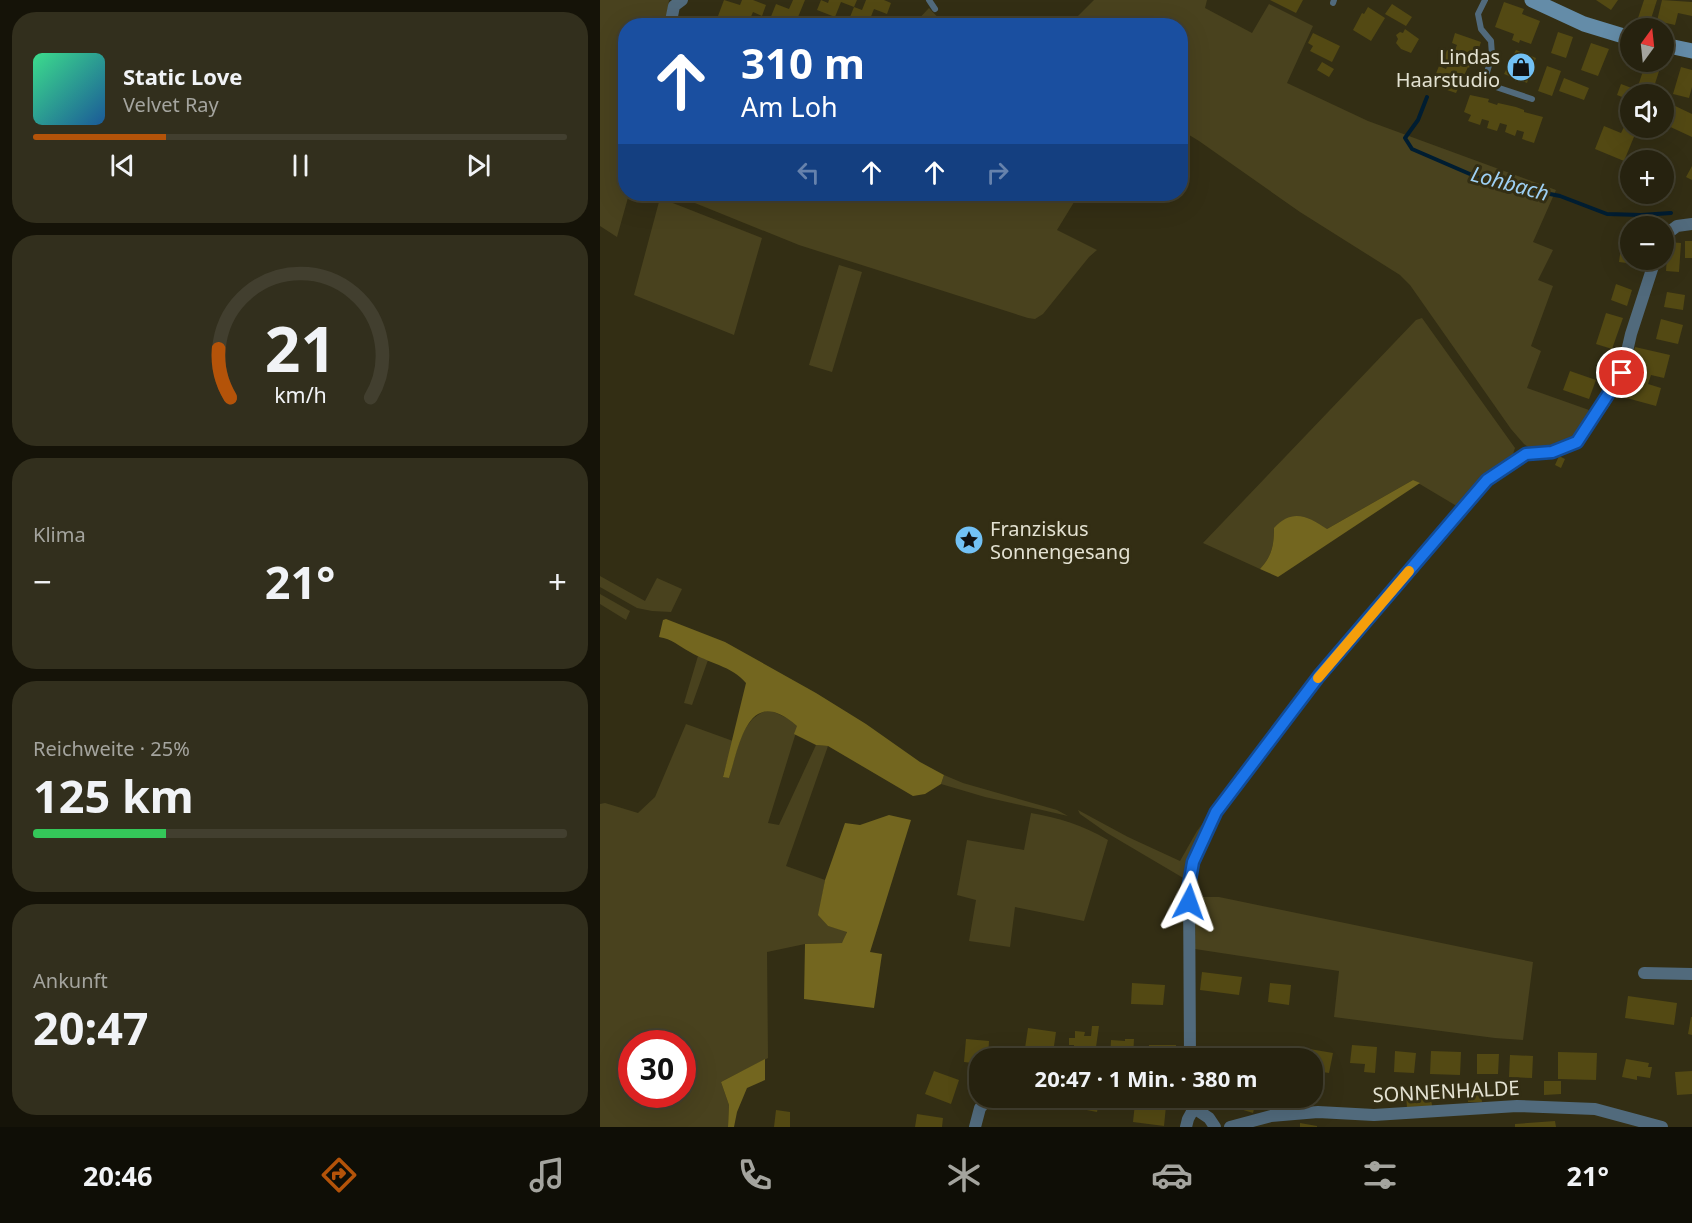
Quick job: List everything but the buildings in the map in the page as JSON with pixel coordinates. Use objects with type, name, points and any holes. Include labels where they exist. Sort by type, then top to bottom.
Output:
[{"type":"street","points":[[672,18],[674,6],[682,0]]},
{"type":"street","points":[[1532,0],[1584,24],[1620,35]]},
{"type":"street","points":[[1674,47],[1692,51]]},
{"type":"street","points":[[1674,228],[1692,224]]},
{"type":"street","points":[[1526,454],[1552,452],[1577,442],[1622,373],[1631,334],[1652,270]]},
{"type":"street","points":[[1189,885],[1190,1048]]},
{"type":"street","points":[[1644,973],[1692,974]]},
{"type":"street","name":"SONNENHALDE","points":[[1230,1127],[1271,1116],[1318,1112],[1374,1115],[1517,1106],[1595,1109],[1662,1127]]},
{"type":"street","points":[[975,1127],[980,1108]]},
{"type":"street","points":[[1186,1127],[1192,1108]]},
{"type":"street","points":[[1199,1108],[1215,1127]]},
{"type":"lane","points":[[930,0],[934,9]]},
{"type":"lane","points":[[1485,0],[1478,14],[1481,29],[1491,41],[1492,54],[1484,83],[1532,99]]},
{"type":"lane","points":[[1189,885],[1193,862],[1216,812],[1319,676],[1487,480],[1526,454]]},
{"type":"shaded area","points":[[600,0],[669,0],[667,18],[618,18],[618,201],[627,201],[617,237],[600,226]]},
{"type":"shaded area","points":[[1094,0],[1207,0],[1205,8],[1252,33],[1269,4],[1313,26],[1287,83],[1368,121],[1556,190],[1533,242],[1553,250],[1538,280],[1553,286],[1531,346],[1541,351],[1527,388],[1589,410],[1574,436],[1556,447],[1535,452],[1524,444],[1511,429],[1410,285],[1400,275],[1300,212],[1188,134],[1188,18],[1076,18]]},
{"type":"shaded area","points":[[929,8],[938,18],[920,18]]},
{"type":"shaded area","points":[[659,201],[668,201],[762,238],[734,335],[634,295]]},
{"type":"shaded area","points":[[690,201],[1075,201],[1057,230],[1097,250],[1043,314],[1035,319],[799,245]]},
{"type":"shaded area","points":[[839,265],[862,272],[832,372],[809,365]]},
{"type":"shaded area","points":[[1422,318],[1515,448],[1513,454],[1484,479],[1460,508],[1413,480],[1327,529],[1274,528],[1272,550],[1260,569],[1203,543],[1416,320]]},
{"type":"shaded area","points":[[1413,480],[1420,483],[1278,577],[1260,569],[1272,550],[1274,528],[1287,518],[1300,516],[1327,529]]},
{"type":"shaded area","points":[[600,576],[645,601],[657,578],[682,589],[671,612],[652,611],[637,608],[600,587]]},
{"type":"shaded area","points":[[600,594],[630,611],[626,620],[600,604]]},
{"type":"shaded area","points":[[666,619],[725,642],[816,693],[866,724],[920,762],[944,775],[941,784],[925,794],[913,796],[828,746],[816,745],[794,734],[797,726],[781,715],[768,711],[757,715],[749,723],[729,778],[723,777],[746,683],[727,669],[697,656],[672,641],[659,637],[663,620]]},
{"type":"shaded area","points":[[698,656],[708,660],[692,705],[684,703]]},
{"type":"shaded area","points":[[770,710],[798,726],[768,823],[779,825],[816,745],[828,746],[786,866],[825,880],[819,915],[828,926],[847,931],[843,943],[805,944],[767,952],[768,1058],[721,1082],[729,1105],[728,1127],[600,1127],[600,804],[605,803],[638,813],[655,797],[686,724],[733,741],[723,776],[729,778],[737,747],[752,719]]},
{"type":"shaded area","points":[[944,775],[963,783],[1057,810],[1068,816],[985,797],[941,784]]},
{"type":"shaded area","points":[[1230,786],[1212,813],[1200,837],[1185,879],[1107,833],[1080,814],[1078,810],[1180,861],[1197,831]]},
{"type":"shaded area","points":[[1031,813],[1071,823],[1108,840],[1084,921],[1015,907],[1010,947],[969,941],[976,900],[957,895],[967,840],[1024,850]]},
{"type":"shaded area","points":[[889,815],[911,820],[870,952],[882,954],[874,1008],[804,999],[805,944],[842,943],[847,932],[828,926],[818,915],[825,880],[845,823],[860,825]]},
{"type":"shaded area","points":[[1196,897],[1219,897],[1533,962],[1523,1040],[1334,1017],[1339,971],[1195,949]]},
{"type":"shaded area","points":[[765,1059],[765,1080],[747,1088],[737,1112],[734,1127],[728,1127],[729,1105],[721,1082]]},
{"type":"waterway","name":"Lohbach","points":[[1427,97],[1418,120],[1405,138],[1412,149],[1486,181],[1560,196],[1607,214],[1671,213]]},
{"type":"slow traffic","points":[[1318,678],[1409,571]]},
{"type":"place","name":"Lindas Haarstudio","points":[[1521,67]]},
{"type":"place","name":"Franziskus Sonnengesang","points":[[969,540]]},
{"type":"route","points":[[1189,902],[1193,862],[1216,812],[1319,676],[1487,480],[1526,454],[1552,452],[1577,442],[1622,373]]}]
